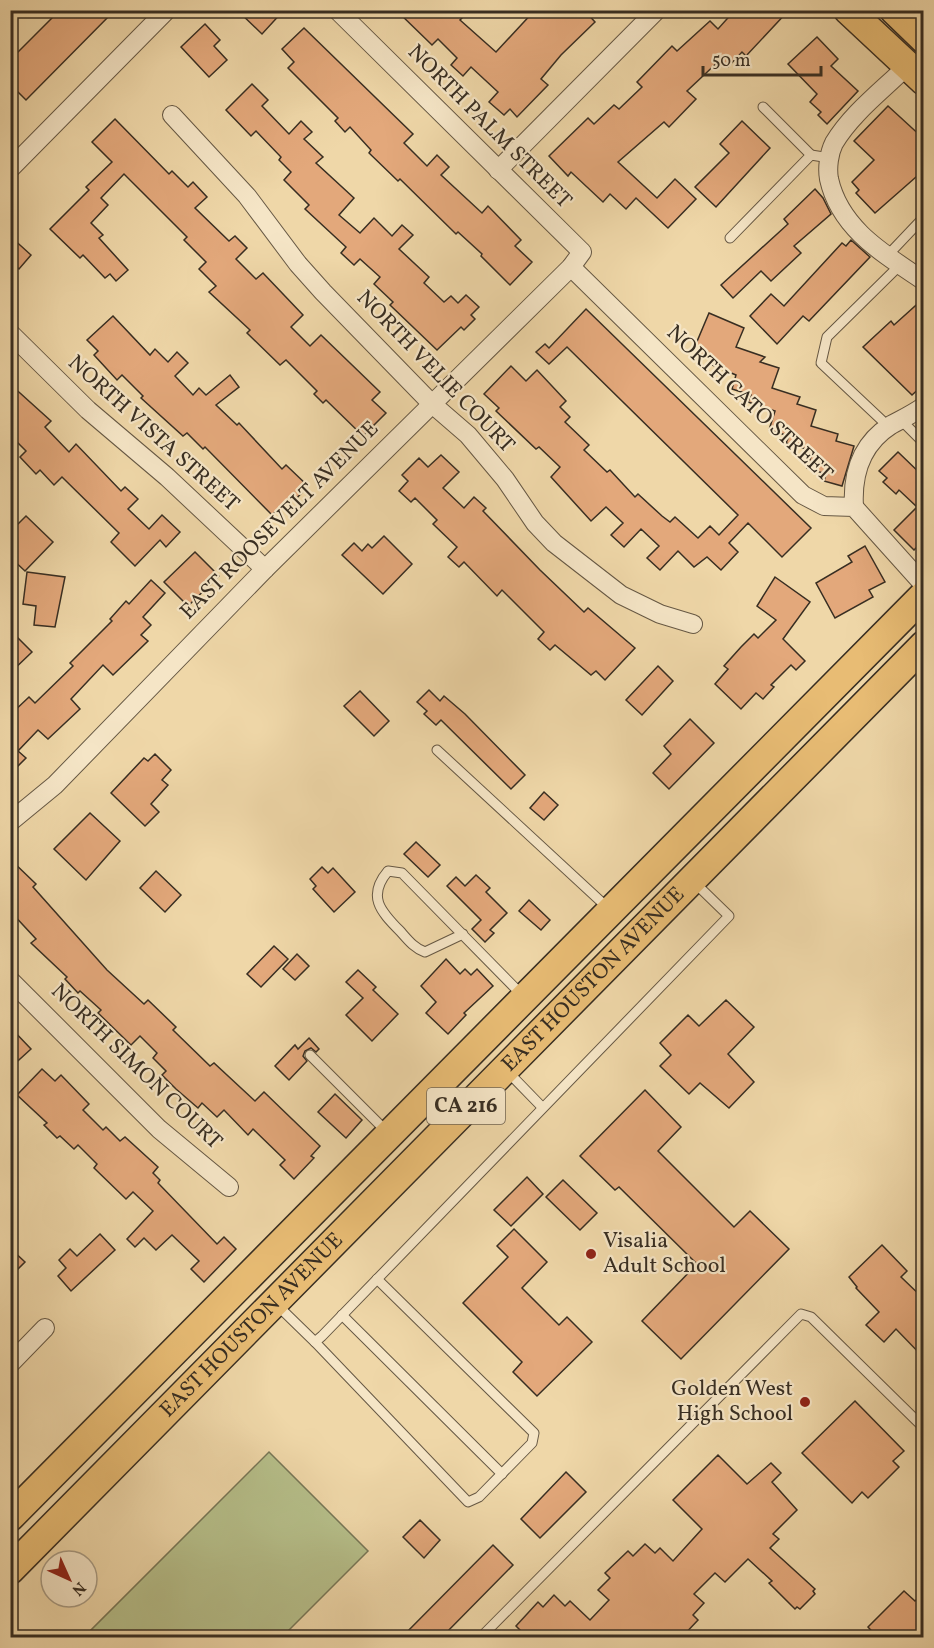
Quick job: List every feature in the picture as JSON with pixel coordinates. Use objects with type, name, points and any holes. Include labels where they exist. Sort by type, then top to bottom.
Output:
[{"type":"main road","points":[[848,10],[916,74]]},
{"type":"main road","points":[[894,10],[924,39]]},
{"type":"main road","name":"EAST HOUSTON AVENUE","points":[[10,1517],[924,594]]},
{"type":"main road","name":"EAST HOUSTON AVENUE","points":[[10,1570],[924,645]]},
{"type":"main road","points":[[504,1068],[499,1054],[510,1037],[676,870],[696,825]]},
{"type":"street","points":[[10,169],[167,10]]},
{"type":"street","name":"NORTH PALM STREET","points":[[337,10],[582,252]]},
{"type":"street","points":[[498,170],[657,10]]},
{"type":"street","points":[[916,74],[847,125],[833,146],[828,171],[833,199],[849,223],[893,260],[924,281]]},
{"type":"street","name":"NORTH VELIE COURT","points":[[172,115],[247,196],[298,264],[323,292],[431,403],[487,455],[534,523],[554,543],[621,596],[660,614],[693,624]]},
{"type":"street","name":"EAST ROOSEVELT AVENUE","points":[[10,822],[55,785],[265,569],[571,267],[582,252]]},
{"type":"street","name":"NORTH CATO STREET","points":[[571,267],[803,495],[824,506],[854,507]]},
{"type":"street","name":"NORTH VISTA STREET","points":[[10,333],[88,410],[167,477],[265,569]]},
{"type":"street","points":[[924,406],[895,423],[873,441],[859,460],[852,484],[854,507],[924,585]]},
{"type":"street","name":"NORTH SIMON COURT","points":[[10,980],[159,1129],[229,1187]]},
{"type":"street","points":[[10,1364],[45,1328]]},
{"type":"lane","points":[[763,107],[811,154],[830,158]]},
{"type":"lane","points":[[730,238],[811,154]]},
{"type":"lane","points":[[924,217],[893,260],[827,337],[821,363],[895,423],[924,443]]},
{"type":"lane","points":[[437,750],[611,911]]},
{"type":"lane","points":[[463,934],[425,952],[417,948],[384,915],[377,901],[379,882],[388,871],[402,873],[463,934],[525,998]]},
{"type":"lane","points":[[315,1342],[729,916],[691,879]]},
{"type":"lane","points":[[310,1055],[390,1134]]},
{"type":"lane","points":[[504,1068],[542,1107]]},
{"type":"lane","points":[[274,1302],[468,1502],[479,1497],[532,1443],[534,1433],[377,1280]]},
{"type":"lane","points":[[480,1638],[801,1314],[811,1317],[924,1428]]},
{"type":"lane","points":[[342,1315],[502,1474]]},
{"type":"green space","points":[[269,1452],[368,1551],[282,1637],[89,1637],[86,1635]]},
{"type":"building","points":[[60,10],[115,10],[26,100],[17,91],[10,98],[10,60]]},
{"type":"building","points":[[237,10],[284,10],[262,34]]},
{"type":"building","points":[[396,10],[458,10],[464,16],[460,20],[496,52],[535,10],[584,10],[595,22],[561,55],[541,79],[548,85],[517,117],[510,109],[504,115],[489,102],[498,92],[471,67],[463,76],[451,65],[457,58],[438,39],[432,45]]},
{"type":"building","points":[[735,10],[789,10],[746,56],[742,52],[728,67],[721,59],[687,91],[696,99],[669,127],[664,122],[618,162],[657,198],[675,179],[696,199],[668,228],[636,198],[626,209],[610,194],[603,202],[571,172],[568,176],[549,156],[588,118],[594,124],[614,105],[619,109],[642,87],[637,82],[672,46],[677,51],[710,21],[718,29]]},
{"type":"building","points":[[205,24],[220,40],[214,46],[227,60],[209,77],[181,47]]},
{"type":"building","points":[[304,28],[413,134],[404,143],[427,166],[437,155],[449,167],[441,175],[482,213],[488,206],[521,240],[515,246],[532,262],[510,285],[481,256],[482,254],[458,232],[456,234],[400,179],[398,181],[369,153],[371,150],[350,127],[345,132],[335,121],[338,118],[288,68],[294,62],[282,49]]},
{"type":"building","points":[[817,37],[838,59],[831,66],[858,91],[827,124],[818,115],[821,112],[810,102],[817,94],[788,64]]},
{"type":"building","points":[[252,84],[268,100],[262,106],[289,134],[301,121],[312,132],[304,139],[323,157],[316,163],[354,198],[339,215],[360,233],[374,218],[392,236],[402,225],[413,235],[399,249],[429,277],[424,283],[444,302],[451,296],[458,303],[466,295],[479,307],[471,315],[475,319],[464,330],[461,327],[437,350],[390,305],[393,302],[374,284],[380,277],[360,259],[354,265],[341,253],[346,247],[305,209],[309,205],[284,180],[291,172],[279,160],[281,157],[256,131],[251,136],[226,110]]},
{"type":"building","points":[[888,106],[924,139],[924,170],[875,213],[856,193],[859,190],[852,182],[874,160],[854,141]]},
{"type":"building","points":[[115,119],[169,174],[172,171],[188,187],[193,182],[207,197],[195,208],[229,241],[235,236],[247,248],[236,259],[256,279],[263,273],[303,315],[291,327],[310,346],[321,335],[380,392],[372,400],[386,413],[363,436],[326,400],[323,403],[314,394],[317,391],[286,360],[280,365],[247,333],[250,330],[209,292],[216,286],[199,269],[206,262],[184,240],[187,237],[124,174],[101,198],[108,205],[91,223],[103,235],[99,238],[128,270],[116,281],[110,274],[105,278],[83,255],[80,258],[50,229],[89,190],[86,187],[112,162],[92,142]]},
{"type":"building","points":[[742,121],[770,148],[716,207],[695,187],[729,153],[720,144]]},
{"type":"building","points":[[815,189],[823,198],[831,214],[794,246],[801,253],[771,281],[761,271],[733,298],[721,285],[788,224],[784,219]]},
{"type":"building","points":[[10,236],[31,255],[19,269],[10,261]]},
{"type":"building","points":[[851,240],[870,257],[809,321],[803,316],[777,344],[750,316],[771,294],[784,306],[842,243],[846,246]]},
{"type":"building","points":[[924,298],[924,384],[912,395],[863,347],[891,321],[894,325]]},
{"type":"building","points":[[586,309],[811,528],[782,557],[748,523],[729,543],[738,552],[721,570],[707,557],[694,567],[678,551],[660,570],[647,558],[659,546],[641,529],[624,547],[611,535],[623,523],[606,507],[591,521],[551,477],[560,467],[539,447],[536,449],[496,411],[499,408],[484,394],[511,366],[526,381],[537,370],[566,401],[560,407],[570,417],[565,422],[589,445],[584,450],[607,472],[610,470],[635,497],[638,494],[670,522],[675,517],[698,538],[710,526],[719,535],[738,515],[567,347],[549,364],[536,352],[545,344],[549,348]]},
{"type":"building","points":[[709,313],[744,328],[736,347],[765,357],[760,362],[779,368],[772,388],[800,397],[797,404],[816,410],[811,426],[838,434],[836,441],[854,446],[842,486],[824,481],[826,474],[807,468],[813,451],[786,443],[789,436],[769,430],[775,411],[748,402],[751,395],[732,389],[736,375],[710,364],[712,360],[693,351]]},
{"type":"building","points":[[113,316],[150,355],[155,349],[168,362],[177,352],[188,363],[175,376],[193,395],[199,388],[206,395],[230,375],[239,387],[216,405],[237,425],[239,423],[282,469],[286,465],[308,486],[296,499],[292,495],[272,515],[205,447],[203,449],[187,433],[183,436],[141,398],[143,396],[122,375],[117,380],[94,355],[98,351],[87,340]]},
{"type":"building","points":[[10,384],[51,421],[45,427],[69,452],[76,444],[121,491],[125,487],[138,499],[128,509],[149,529],[162,515],[180,532],[166,547],[160,540],[135,566],[111,542],[119,533],[62,477],[54,485],[40,470],[36,474],[20,457],[26,451],[10,435]]},
{"type":"building","points":[[898,452],[924,477],[924,540],[914,550],[894,530],[917,507],[899,490],[896,494],[883,482],[887,478],[879,471]]},
{"type":"building","points":[[441,455],[459,472],[443,488],[464,508],[474,497],[486,508],[483,511],[584,612],[588,608],[635,648],[605,680],[596,671],[591,675],[555,645],[550,650],[538,639],[544,632],[502,590],[497,596],[464,562],[459,567],[448,557],[457,547],[433,524],[437,520],[415,498],[411,502],[399,491],[408,481],[402,475],[419,458],[428,467]]},
{"type":"building","points":[[26,516],[53,542],[25,571],[10,557],[10,532]]},
{"type":"building","points":[[384,536],[412,564],[383,594],[342,555],[354,543],[362,551],[368,544],[372,548]]},
{"type":"building","points":[[865,546],[885,582],[869,590],[873,597],[835,618],[816,583],[852,562],[848,556]]},
{"type":"building","points":[[195,552],[219,576],[188,606],[164,582]]},
{"type":"building","points":[[27,572],[65,577],[55,627],[34,625],[36,606],[23,604]]},
{"type":"building","points":[[775,577],[810,602],[783,639],[805,661],[796,670],[791,665],[771,685],[774,687],[763,699],[756,693],[741,709],[715,684],[728,669],[724,666],[741,647],[754,634],[758,638],[776,620],[757,606]]},
{"type":"building","points":[[151,580],[165,593],[143,617],[151,625],[141,635],[148,641],[113,675],[103,665],[71,699],[80,709],[48,739],[38,730],[18,751],[26,758],[10,774],[10,715],[29,697],[35,703],[73,666],[70,663],[112,621],[110,619],[126,601],[129,604]]},
{"type":"building","points":[[10,630],[32,652],[10,673]]},
{"type":"building","points":[[658,666],[673,681],[642,715],[626,700]]},
{"type":"building","points":[[429,690],[440,701],[444,696],[465,714],[525,775],[511,789],[441,720],[436,725],[424,714],[427,711],[417,702]]},
{"type":"building","points":[[360,691],[389,721],[374,736],[344,706]]},
{"type":"building","points":[[690,719],[714,743],[669,789],[653,773],[671,754],[664,746]]},
{"type":"building","points":[[155,754],[171,770],[162,780],[168,785],[151,804],[159,812],[145,826],[111,793],[144,758],[148,761]]},
{"type":"building","points":[[544,792],[558,805],[544,820],[530,808]]},
{"type":"building","points":[[90,813],[120,841],[86,880],[54,849]]},
{"type":"building","points":[[416,842],[440,865],[428,877],[404,854]]},
{"type":"building","points":[[10,859],[36,884],[33,887],[107,970],[144,1004],[148,1000],[176,1027],[173,1030],[210,1066],[214,1063],[255,1101],[264,1092],[320,1146],[311,1156],[314,1158],[294,1179],[280,1165],[285,1160],[253,1129],[248,1135],[224,1110],[217,1117],[202,1103],[198,1108],[176,1089],[162,1075],[166,1071],[153,1058],[157,1053],[140,1036],[131,1045],[98,1013],[101,1010],[80,991],[78,993],[65,979],[67,977],[31,943],[36,939],[10,911]]},
{"type":"building","points":[[322,867],[328,873],[333,868],[355,892],[334,912],[313,889],[316,886],[310,879]]},
{"type":"building","points":[[156,871],[181,895],[165,912],[140,888]]},
{"type":"building","points":[[476,875],[490,888],[486,892],[507,913],[490,930],[494,933],[485,942],[472,929],[481,920],[447,886],[456,877],[465,886]]},
{"type":"building","points":[[529,900],[550,920],[541,930],[519,911]]},
{"type":"building","points":[[274,946],[288,959],[261,987],[247,974]]},
{"type":"building","points":[[297,954],[309,966],[295,980],[283,969]]},
{"type":"building","points":[[446,959],[460,974],[465,969],[471,975],[477,969],[493,986],[464,1013],[466,1015],[448,1034],[426,1013],[436,1002],[421,986]]},
{"type":"building","points":[[358,970],[376,987],[373,990],[398,1014],[372,1041],[346,1015],[363,998],[346,982]]},
{"type":"building","points":[[726,1000],[754,1027],[728,1054],[754,1082],[729,1108],[700,1083],[689,1094],[660,1066],[671,1055],[660,1043],[688,1015],[699,1026]]},
{"type":"building","points":[[10,1027],[31,1049],[10,1068]]},
{"type":"building","points":[[309,1038],[319,1049],[316,1052],[311,1048],[305,1051],[303,1056],[307,1061],[289,1080],[275,1066],[295,1045],[298,1049]]},
{"type":"building","points":[[42,1069],[55,1081],[61,1075],[89,1104],[83,1110],[103,1130],[106,1127],[120,1141],[125,1137],[158,1167],[153,1173],[160,1180],[158,1183],[217,1244],[224,1237],[236,1249],[204,1282],[191,1269],[199,1261],[172,1235],[156,1250],[144,1238],[135,1247],[127,1239],[153,1211],[133,1192],[126,1199],[94,1168],[97,1164],[78,1145],[74,1149],[60,1136],[57,1138],[44,1125],[47,1123],[17,1095]]},
{"type":"building","points":[[645,1090],[681,1127],[658,1151],[734,1227],[750,1211],[789,1249],[681,1359],[642,1321],[697,1264],[619,1187],[615,1190],[580,1156]]},
{"type":"building","points":[[335,1094],[362,1120],[346,1138],[318,1112]]},
{"type":"building","points":[[527,1177],[543,1194],[511,1226],[494,1210]]},
{"type":"building","points":[[563,1180],[597,1213],[580,1230],[546,1197]]},
{"type":"building","points":[[514,1229],[547,1262],[522,1288],[559,1325],[567,1317],[592,1342],[537,1396],[513,1372],[522,1362],[463,1303],[508,1257],[497,1246]]},
{"type":"building","points":[[100,1234],[115,1250],[71,1291],[58,1276],[66,1268],[59,1260],[70,1249],[77,1256]]},
{"type":"building","points":[[882,1245],[907,1271],[901,1277],[924,1299],[924,1358],[896,1329],[884,1342],[866,1325],[879,1312],[856,1288],[849,1277]]},
{"type":"building","points":[[10,1248],[25,1262],[10,1277]]},
{"type":"building","points":[[855,1401],[904,1451],[893,1461],[899,1467],[868,1498],[862,1492],[852,1503],[802,1453]]},
{"type":"building","points":[[718,1455],[747,1484],[771,1463],[781,1473],[772,1482],[797,1510],[773,1534],[779,1539],[770,1548],[815,1589],[813,1591],[815,1594],[800,1609],[797,1607],[795,1609],[769,1583],[772,1581],[748,1559],[725,1582],[715,1573],[694,1594],[704,1603],[693,1615],[698,1620],[681,1638],[513,1638],[520,1630],[516,1626],[538,1602],[543,1607],[554,1595],[565,1606],[570,1601],[590,1620],[609,1600],[598,1590],[610,1578],[605,1573],[628,1551],[633,1556],[645,1544],[655,1553],[660,1548],[673,1561],[702,1529],[673,1500]]},
{"type":"building","points":[[566,1472],[586,1492],[540,1538],[521,1519]]},
{"type":"building","points":[[420,1520],[440,1540],[424,1558],[403,1537]]},
{"type":"building","points":[[493,1545],[513,1565],[441,1638],[401,1638]]},
{"type":"building","points":[[904,1591],[915,1601],[924,1593],[924,1638],[878,1638],[868,1627]]},
{"type":"place","name":"Visalia Adult School","points":[[591,1254]]},
{"type":"place","name":"Golden West High School","points":[[805,1402]]}]
